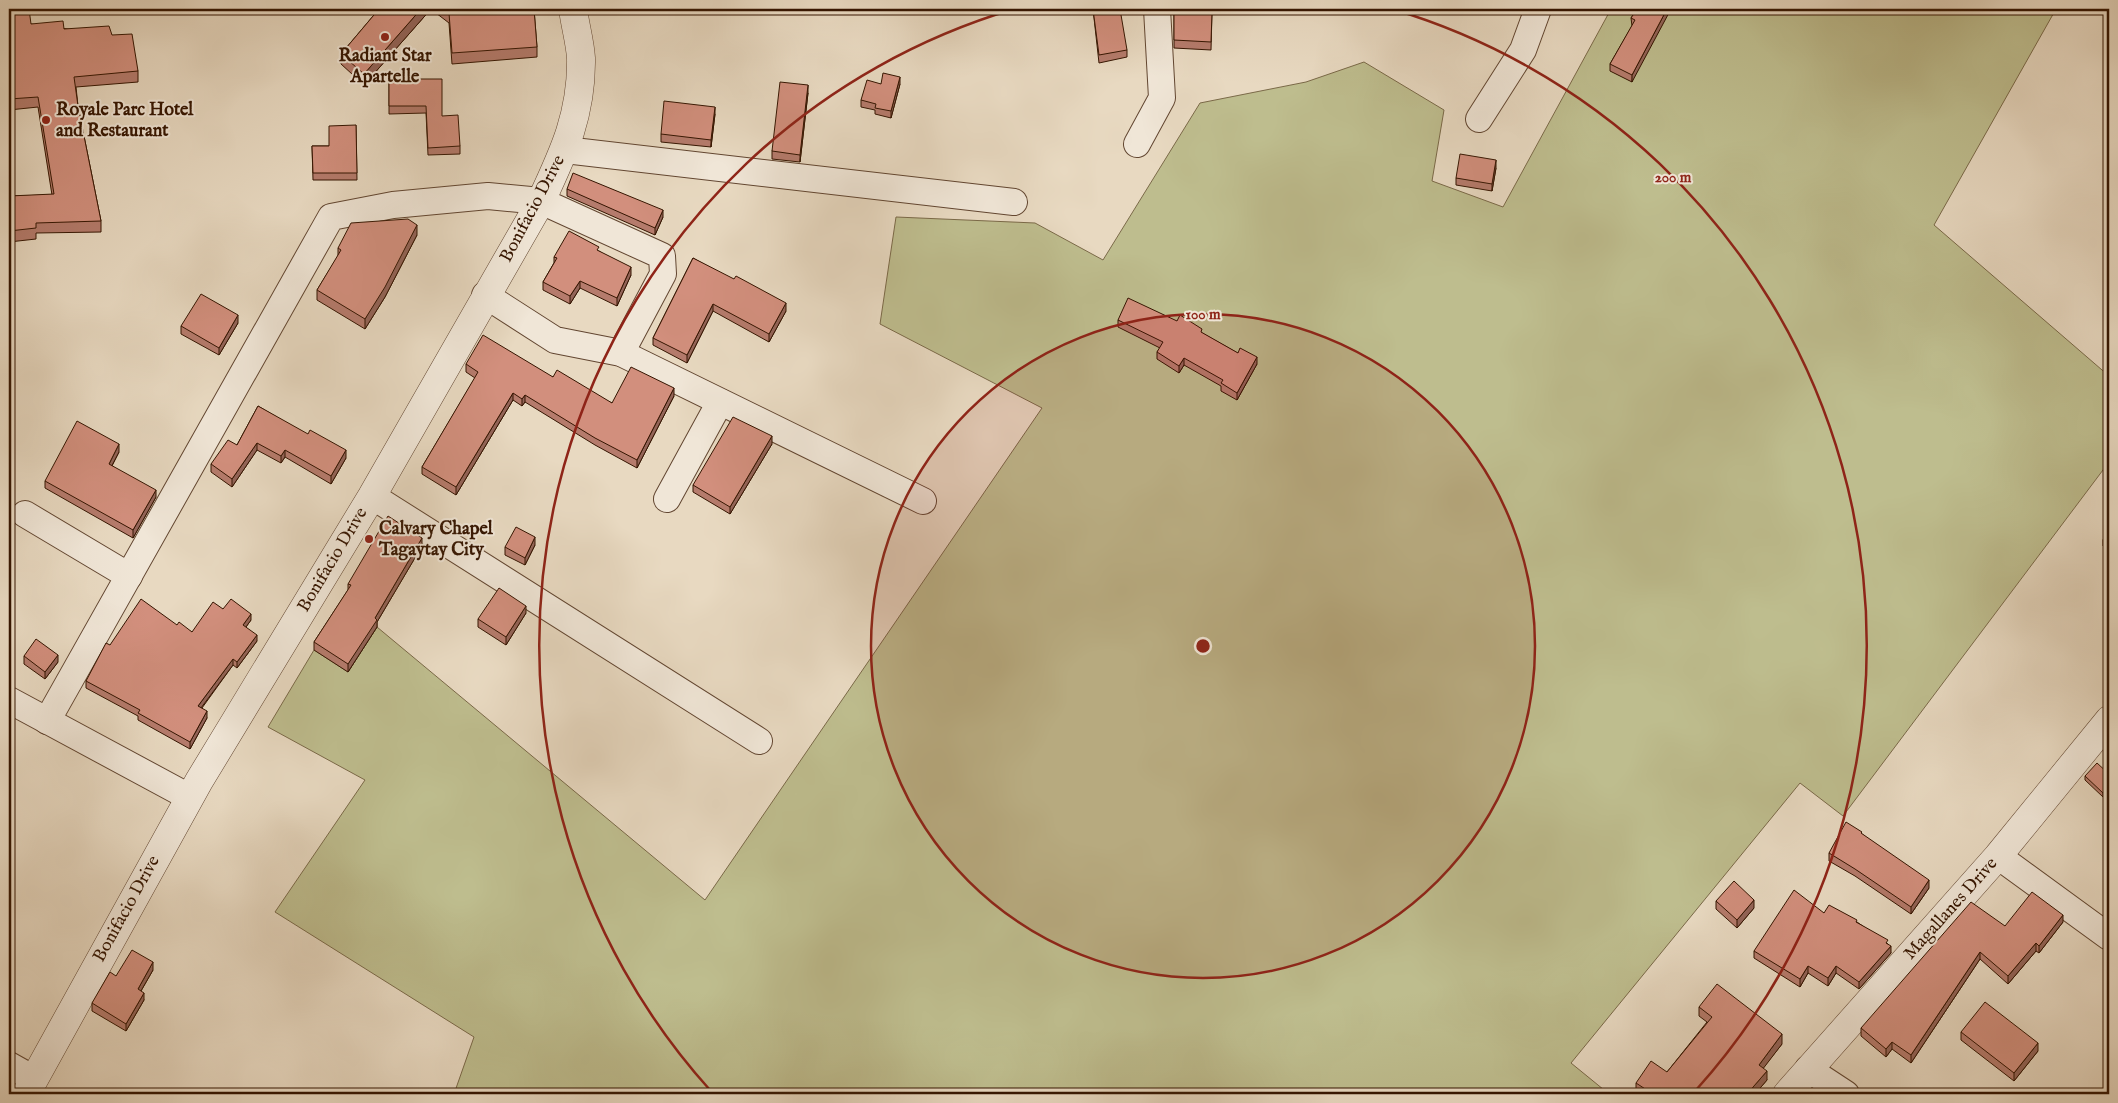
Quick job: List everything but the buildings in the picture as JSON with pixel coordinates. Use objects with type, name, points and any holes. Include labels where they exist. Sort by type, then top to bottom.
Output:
[{"type":"street","name":"Bonifacio Drive","points":[[30,1086],[190,797],[372,496],[541,201],[565,150],[579,104],[581,57],[573,9]]},
{"type":"street","points":[[1137,144],[1162,98],[1157,9]]},
{"type":"street","points":[[1479,119],[1523,50],[1538,9]]},
{"type":"street","points":[[565,150],[1014,202]]},
{"type":"street","points":[[47,721],[331,217],[393,204],[488,196],[541,201],[662,256],[663,274],[621,353]]},
{"type":"street","points":[[485,296],[555,340],[621,353],[923,501]]},
{"type":"street","points":[[667,498],[720,402]]},
{"type":"street","points":[[372,496],[759,741]]},
{"type":"street","points":[[25,514],[129,576]]},
{"type":"street","points":[[9,700],[190,797]]},
{"type":"street","name":"Magallanes Drive","points":[[1787,1094],[1808,1068],[1998,856],[2109,720]]},
{"type":"street","points":[[1998,856],[2109,937]]},
{"type":"street","points":[[9,1064],[30,1086]]},
{"type":"street","points":[[1808,1068],[1846,1094]]},
{"type":"shaded area","points":[[1611,9],[2056,9],[1934,225],[2109,376],[2109,462],[1843,816],[1800,783],[1571,1063],[1609,1094],[454,1094],[474,1037],[275,912],[365,780],[268,727],[314,650],[348,672],[377,627],[705,900],[1042,408],[880,324],[896,217],[1035,223],[1103,260],[1200,103],[1306,82],[1364,62],[1444,110],[1432,181],[1503,207]]},
{"type":"place","name":"Radiant Star Apartelle","points":[[385,37]]},
{"type":"place","name":"Royale Parc Hotel and Restaurant","points":[[46,120]]},
{"type":"place","name":"Calvary Chapel Tagaytay City","points":[[369,539]]}]
